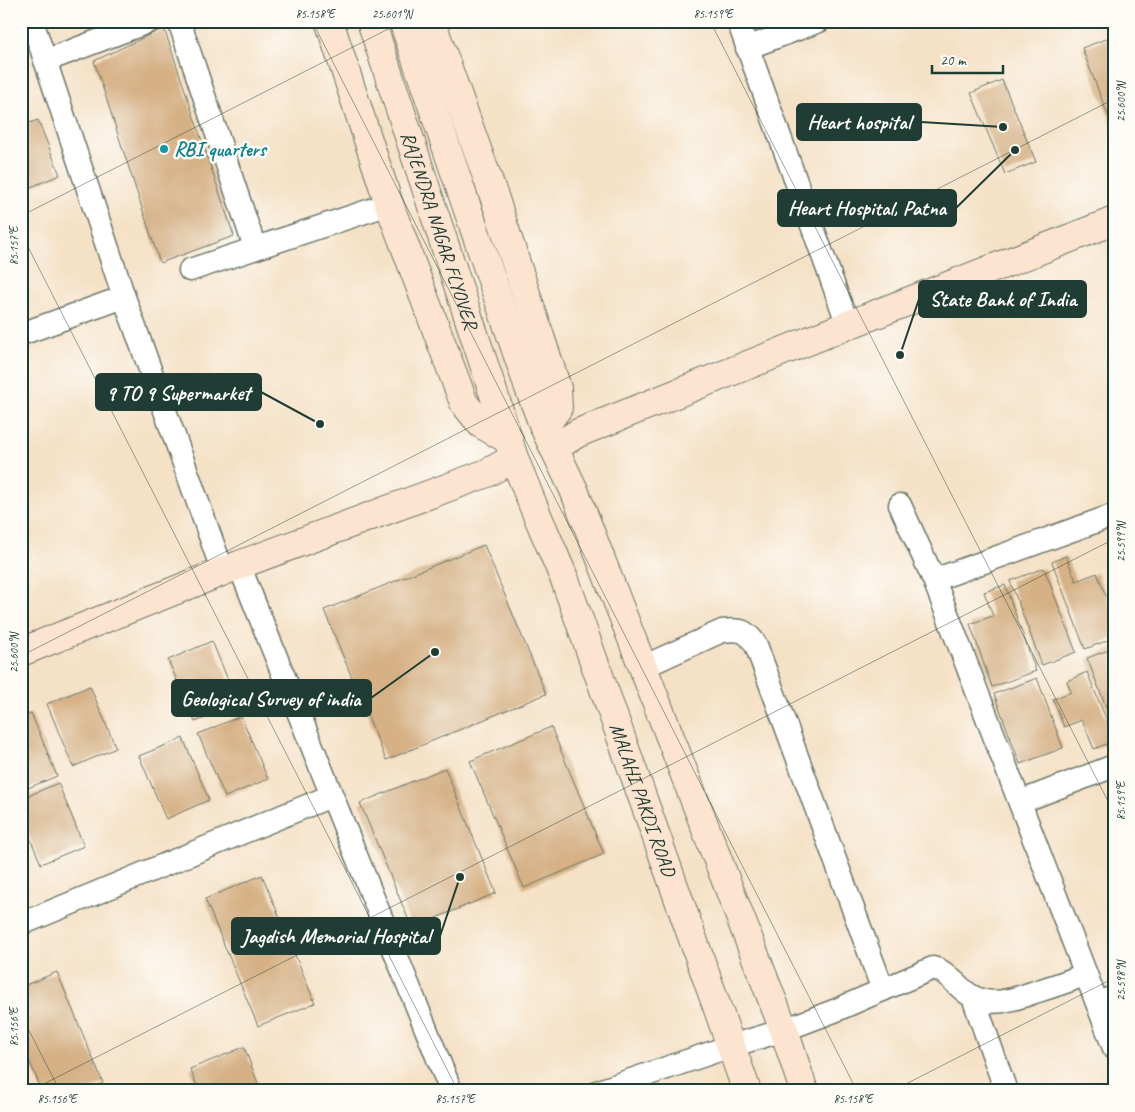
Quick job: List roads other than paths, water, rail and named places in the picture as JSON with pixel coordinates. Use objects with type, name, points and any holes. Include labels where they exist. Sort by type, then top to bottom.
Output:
[{"type":"main road","points":[[21,652],[231,569],[487,473],[511,449],[481,424],[464,403],[390,204],[329,21]]},
{"type":"main road","name":"RAJENDRA NAGAR FLYOVER","points":[[371,21],[511,449]]},
{"type":"main road","name":"RAJENDRA NAGAR FLYOVER","points":[[402,21],[529,388],[549,438],[574,490],[784,1030],[804,1091]]},
{"type":"main road","points":[[431,21],[495,199],[557,388],[558,408],[549,438],[578,433],[848,324],[1114,220]]},
{"type":"main road","name":"MALAHI PAKDI ROAD","points":[[511,449],[534,510],[565,580],[747,1091]]},
{"type":"street","points":[[32,21],[124,296],[231,569],[331,796],[451,1091]]},
{"type":"street","points":[[45,61],[150,21]]},
{"type":"street","points":[[179,21],[255,248]]},
{"type":"street","points":[[738,21],[848,324]]},
{"type":"street","points":[[748,48],[819,21]]},
{"type":"street","points":[[190,270],[390,204]]},
{"type":"street","points":[[21,334],[124,296]]},
{"type":"street","points":[[900,505],[934,580],[1086,974],[1106,1000],[1114,1048]]},
{"type":"street","points":[[934,580],[1114,515]]},
{"type":"street","points":[[643,667],[722,631],[743,631],[751,636],[882,990]]},
{"type":"street","points":[[1020,802],[1114,766]]},
{"type":"street","points":[[21,924],[331,796]]},
{"type":"street","points":[[599,1091],[834,1012],[933,968],[939,970],[973,997],[990,1002],[1014,1000],[1086,974]]},
{"type":"street","points":[[973,997],[1006,1091]]},
{"type":"place","name":"Heart hospital","points":[[1003,127]]},
{"type":"place","name":"RBI quarters","points":[[164,149]]},
{"type":"place","name":"Heart Hospital, Patna","points":[[1015,150]]},
{"type":"place","name":"State Bank of India","points":[[900,355]]},
{"type":"place","name":"9 TO 9 Supermarket","points":[[320,424]]},
{"type":"place","name":"Geological Survey of india","points":[[435,652]]},
{"type":"place","name":"Jagdish Memorial Hospital","points":[[460,877]]}]
